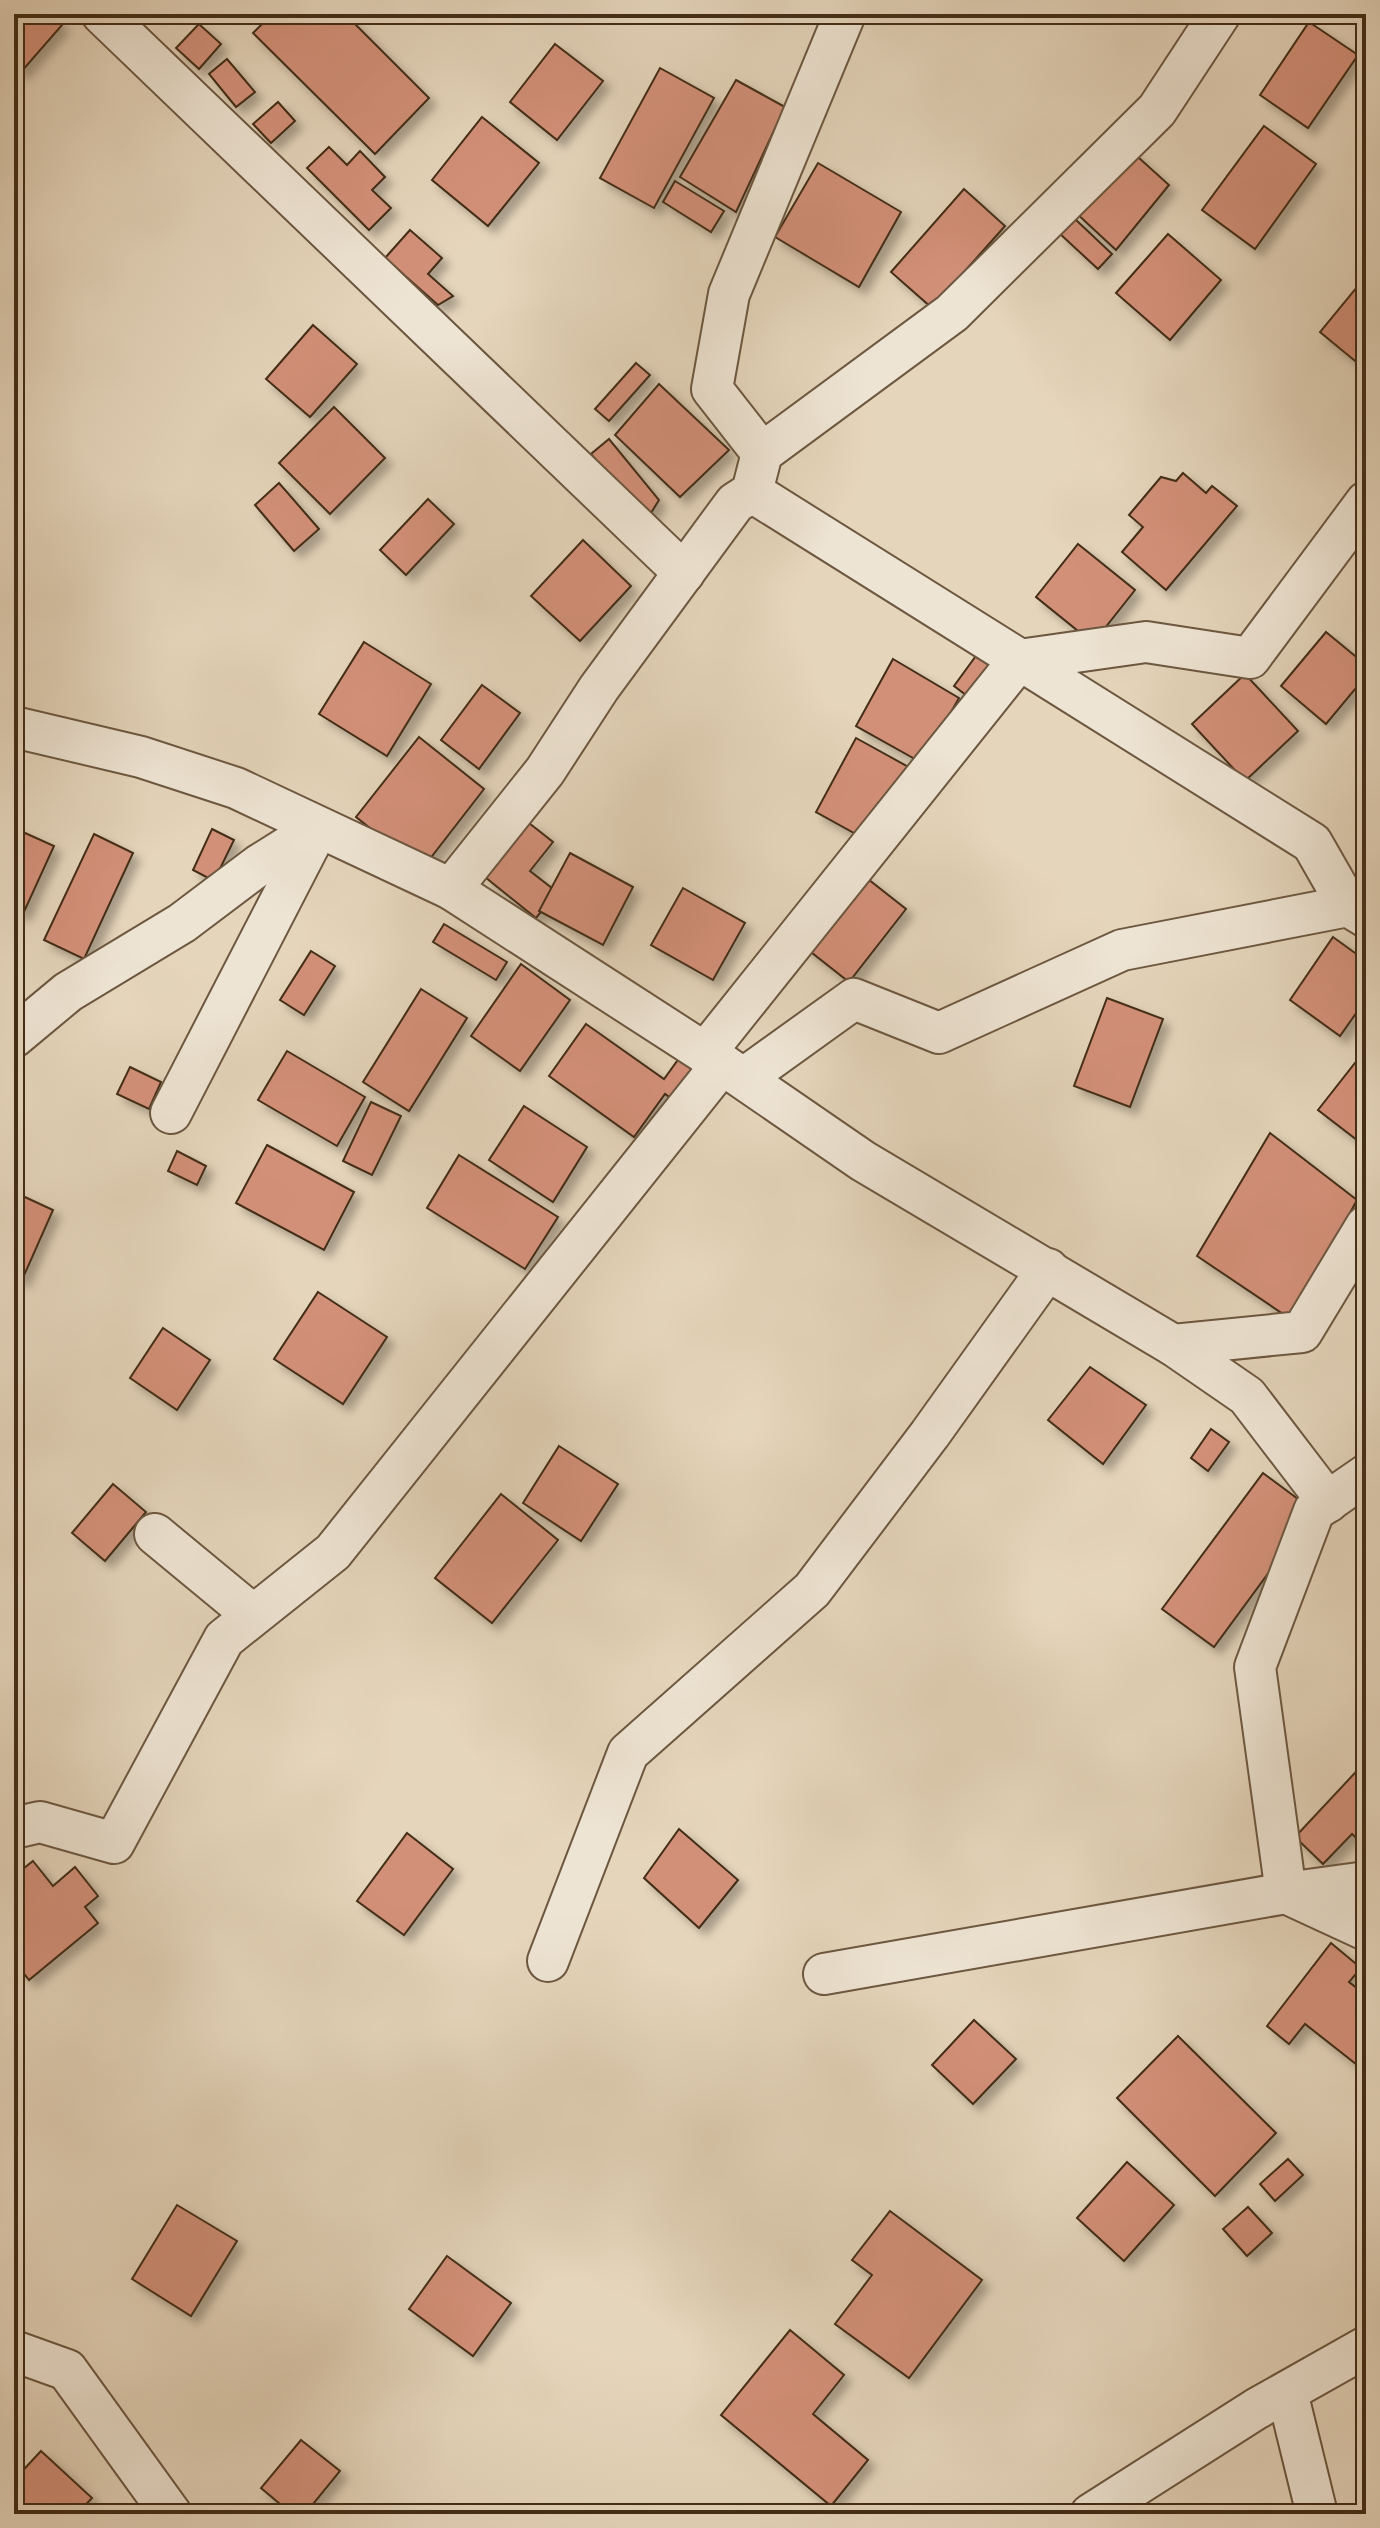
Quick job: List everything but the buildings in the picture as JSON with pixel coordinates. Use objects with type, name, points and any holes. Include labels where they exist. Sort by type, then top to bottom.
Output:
[{"type":"street","points":[[102,14],[684,573]]},
{"type":"street","points":[[762,453],[712,389],[729,294],[845,14]]},
{"type":"street","points":[[451,889],[545,771],[599,688],[735,503],[752,492],[762,453],[952,313],[1157,110],[1220,14]]},
{"type":"street","points":[[723,1065],[854,999],[939,1033],[1122,950],[1357,911],[1312,843],[752,492]]},
{"type":"street","points":[[14,1828],[40,1822],[114,1843],[224,1639],[333,1552],[723,1065],[1019,660],[1146,642],[1250,658],[1366,502]]},
{"type":"street","points":[[14,727],[141,757],[236,788],[451,889],[723,1065],[863,1161],[1173,1345],[1247,1396],[1328,1502]]},
{"type":"street","points":[[14,1037],[68,992],[182,923],[259,865],[318,828]]},
{"type":"street","points":[[171,1113],[318,828]]},
{"type":"street","points":[[1173,1345],[1302,1332],[1366,1226]]},
{"type":"street","points":[[548,1961],[628,1753],[812,1590],[930,1434],[1048,1269]]},
{"type":"street","points":[[1286,1893],[1255,1667],[1314,1511],[1366,1475]]},
{"type":"street","points":[[155,1534],[253,1615]]},
{"type":"street","points":[[824,1974],[1286,1893],[1366,1882]]},
{"type":"street","points":[[1286,1893],[1366,1930]]},
{"type":"street","points":[[1091,2514],[1287,2392],[1366,2347]]},
{"type":"street","points":[[14,2351],[67,2370],[171,2514]]},
{"type":"street","points":[[1287,2392],[1317,2514]]}]
